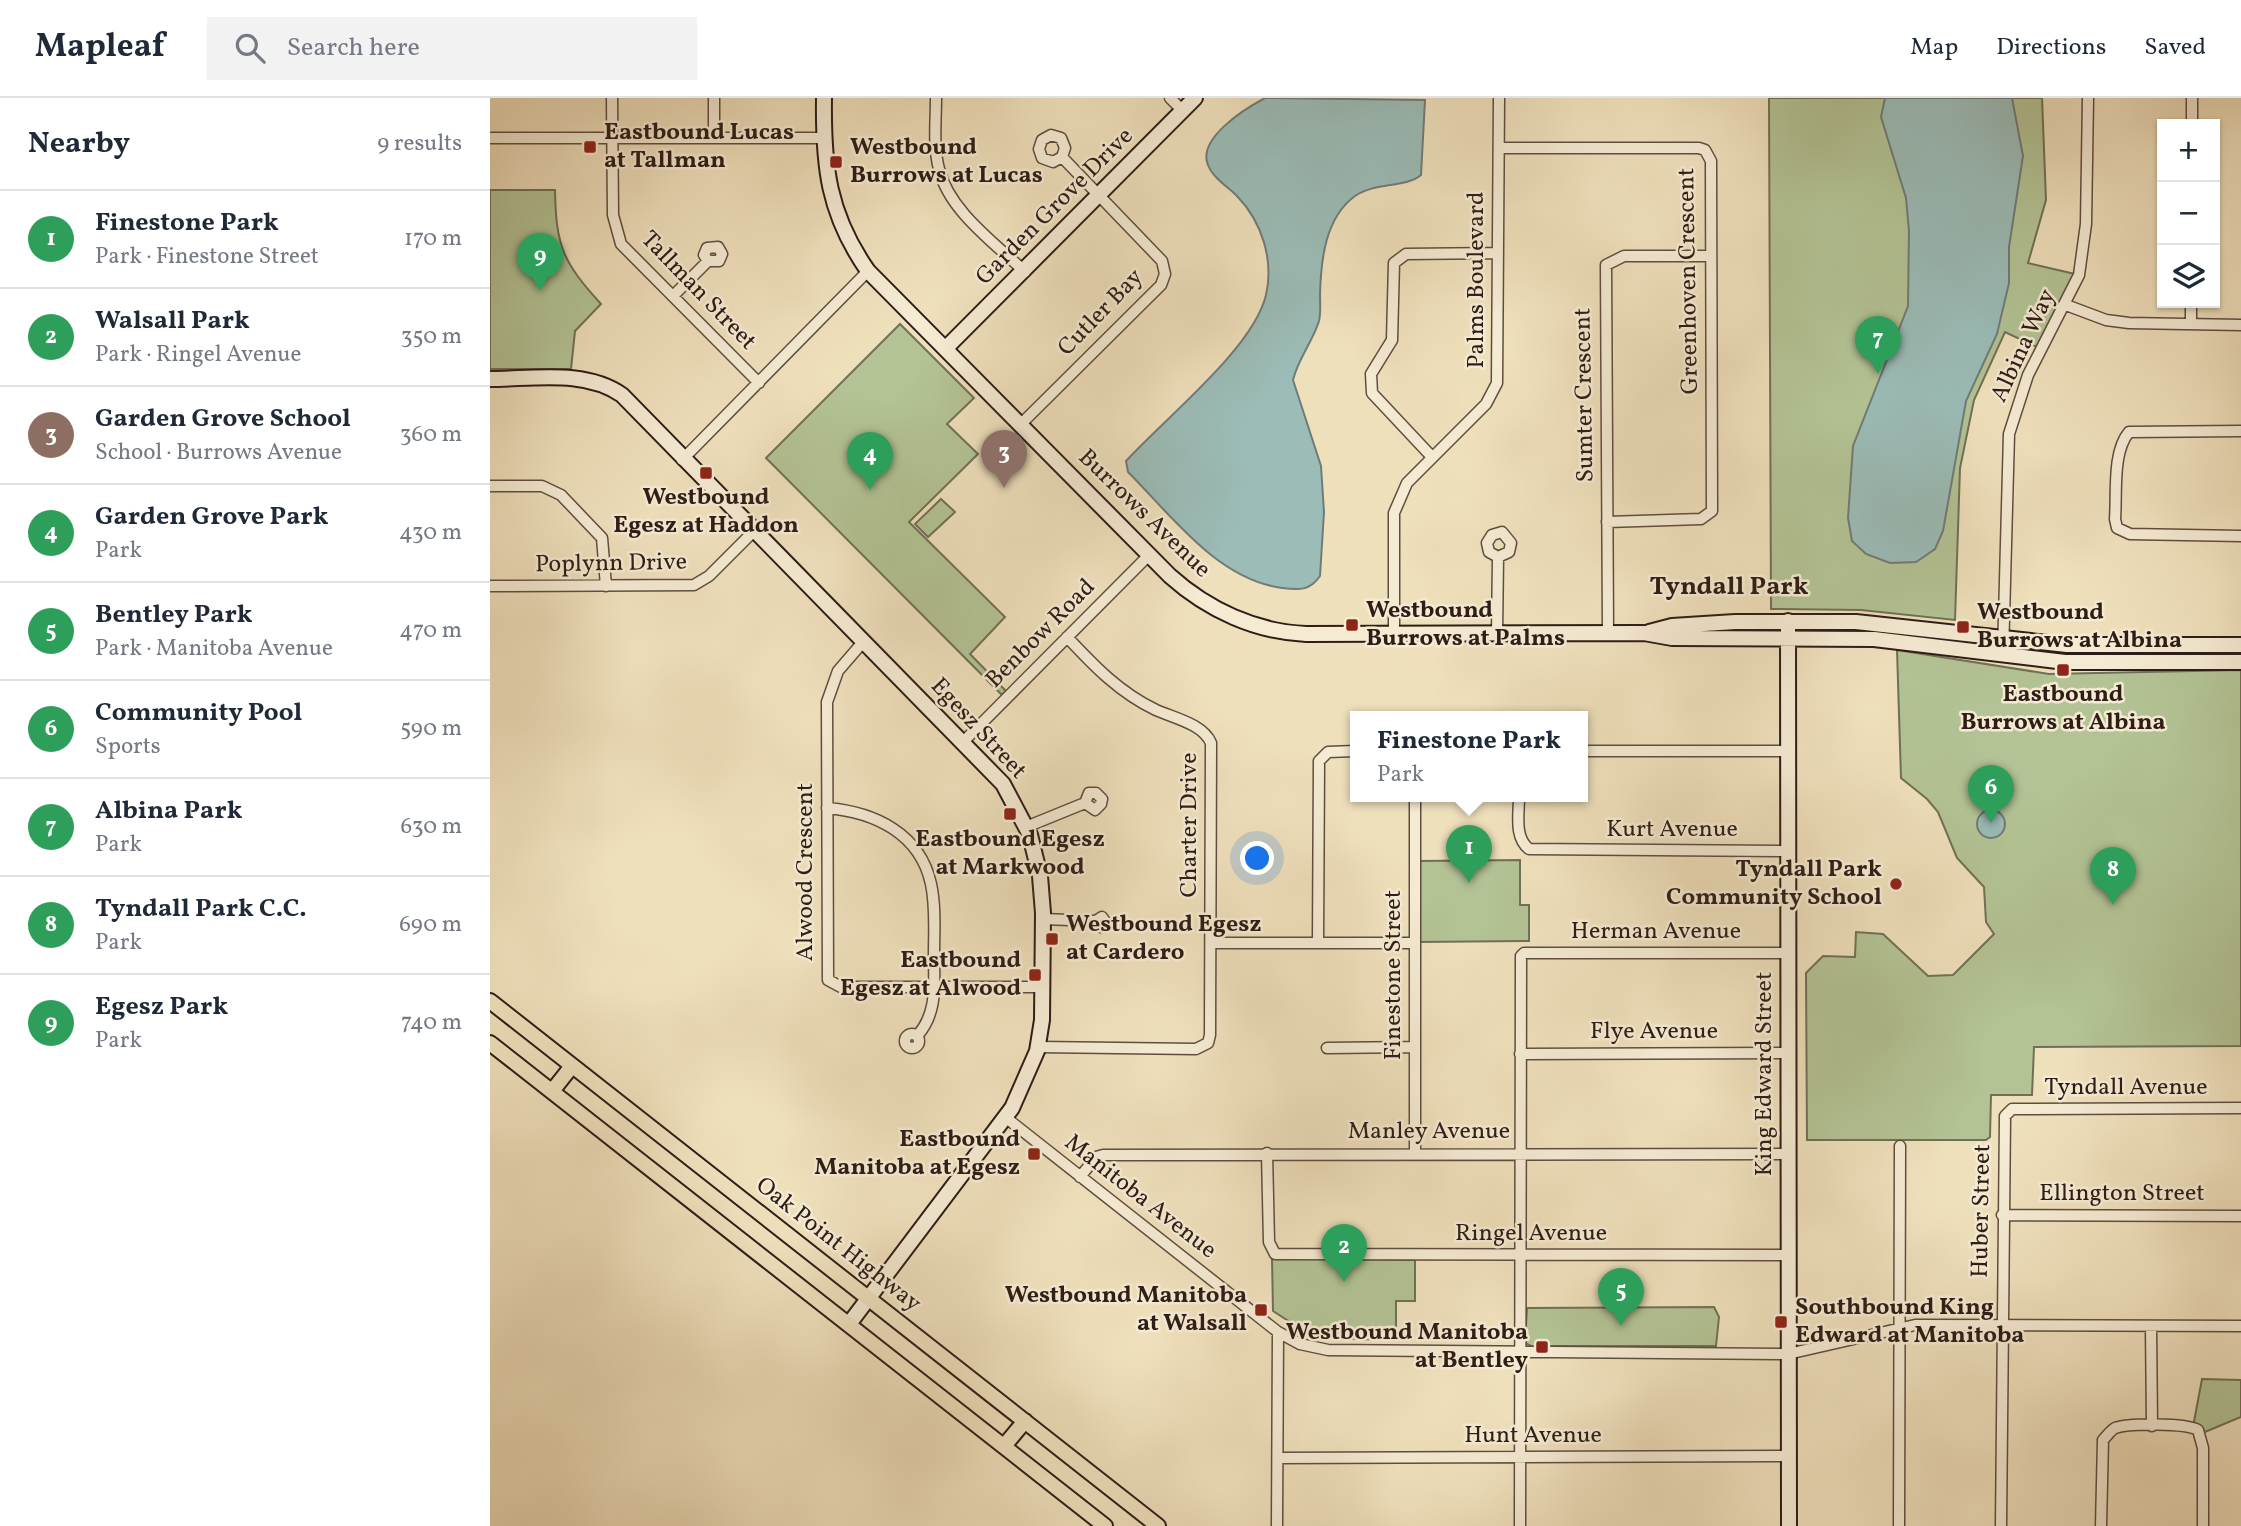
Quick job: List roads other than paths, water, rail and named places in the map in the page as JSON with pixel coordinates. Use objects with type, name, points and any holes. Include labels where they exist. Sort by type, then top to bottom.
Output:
[{"type":"main road","name":"Oak Point Highway","points":[[490,1001],[1158,1526]]},
{"type":"main road","points":[[490,1043],[1105,1526]]},
{"type":"main road","points":[[553,1090],[572,1066]]},
{"type":"main road","points":[[1004,1446],[1025,1421]]},
{"type":"street","name":"Tallman Street","points":[[612,98],[612,215],[617,235],[627,251],[759,383]]},
{"type":"street","points":[[714,98],[714,138]]},
{"type":"street","name":"Burrows Avenue","points":[[824,98],[824,161],[833,205],[843,232],[868,271],[1185,589],[1242,621],[1293,633],[1644,633],[1672,638],[1874,639],[2065,662],[2241,662]]},
{"type":"street","points":[[936,98],[936,143],[943,180],[954,201],[1025,272]]},
{"type":"street","points":[[1170,98],[1182,110]]},
{"type":"street","name":"Garden Grove Drive","points":[[946,348],[1025,272],[1195,98]]},
{"type":"street","name":"Palms Boulevard","points":[[1394,634],[1396,505],[1407,483],[1486,404],[1497,383],[1499,98]]},
{"type":"street","name":"Albina Way","points":[[2003,654],[2008,434],[2028,375],[2079,275],[2084,248],[2088,98]]},
{"type":"street","points":[[2192,98],[2192,119]]},
{"type":"street","points":[[490,138],[824,138]]},
{"type":"street","name":"Greenhoven Crescent","points":[[1499,148],[1699,148],[1705,150],[1711,161],[1712,511],[1701,519],[1607,522]]},
{"type":"street","points":[[1062,157],[1099,196]]},
{"type":"street","name":"Cutler Bay","points":[[1021,424],[1161,285],[1165,274],[1162,261],[1099,196]]},
{"type":"street","points":[[1432,457],[1371,393],[1371,374],[1392,340],[1394,263],[1406,254],[1498,253]]},
{"type":"street","name":"Sumter Crescent","points":[[1608,633],[1606,265],[1616,257],[1624,256],[1711,256]]},
{"type":"street","points":[[673,296],[708,261]]},
{"type":"street","points":[[682,460],[868,271]]},
{"type":"street","points":[[2066,305],[2105,320],[2241,325]]},
{"type":"street","points":[[2191,308],[2191,324]]},
{"type":"street","name":"Egesz Street","points":[[490,379],[581,379],[602,383],[622,395],[752,532],[1003,784],[1026,827],[1040,876],[1043,919],[1038,1047],[1018,1100],[849,1324]]},
{"type":"street","points":[[2241,431],[2129,432],[2124,437],[2118,466],[2115,519],[2117,528],[2130,534],[2241,536]]},
{"type":"street","points":[[490,486],[542,486],[561,495],[602,538],[606,586]]},
{"type":"street","name":"Poplynn Drive","points":[[490,586],[688,586],[701,583],[752,532]]},
{"type":"street","name":"Benbow Road","points":[[963,742],[1149,555]]},
{"type":"street","points":[[1497,633],[1498,557]]},
{"type":"street","name":"Burrows Avenue","points":[[1644,633],[1672,626],[1788,621],[1894,624],[2067,645],[2241,645]]},
{"type":"street","name":"King Edward Street","points":[[1788,621],[1788,1526]]},
{"type":"street","name":"Charter Drive","points":[[1038,1047],[1203,1048],[1210,1035],[1212,943],[1209,738],[1203,731],[1133,698],[1097,669],[1067,637]]},
{"type":"street","name":"Alwood Crescent","points":[[863,642],[838,671],[827,702],[828,980],[841,987],[1042,987]]},
{"type":"street","points":[[1318,943],[1319,761],[1328,752],[1350,751]]},
{"type":"street","points":[[1588,751],[1788,751]]},
{"type":"street","name":"Finestone Street","points":[[1415,802],[1415,1153]]},
{"type":"street","name":"Kurt Avenue","points":[[1520,802],[1519,832],[1521,842],[1529,849],[1788,851]]},
{"type":"street","points":[[1026,827],[1085,803]]},
{"type":"street","points":[[827,808],[866,813],[876,818],[899,833],[920,856],[933,895],[934,988],[931,1017],[917,1036]]},
{"type":"street","points":[[1043,919],[1096,921]]},
{"type":"street","points":[[1212,943],[1415,943]]},
{"type":"street","name":"Herman Avenue","points":[[1520,1054],[1521,956],[1524,953],[1787,953]]},
{"type":"street","points":[[1327,1048],[1415,1047]]},
{"type":"street","name":"Flye Avenue","points":[[1520,1054],[1788,1053]]},
{"type":"street","points":[[1520,1054],[1520,1526]]},
{"type":"street","name":"Tyndall Avenue","points":[[2012,1109],[2241,1108]]},
{"type":"street","name":"Huber Street","points":[[2001,1526],[2002,1215],[2005,1116],[2012,1109]]},
{"type":"street","name":"Manitoba Avenue","points":[[1005,1117],[1278,1332],[1300,1344],[1328,1350],[1788,1354],[1899,1327],[2002,1324],[2241,1325]]},
{"type":"street","points":[[1899,1526],[1900,1146]]},
{"type":"street","name":"Ringel Avenue","points":[[1267,1153],[1269,1242],[1275,1254],[1788,1255]]},
{"type":"street","name":"Manley Avenue","points":[[1080,1177],[1096,1157],[1103,1155],[1787,1154]]},
{"type":"street","name":"Ellington Street","points":[[2002,1215],[2241,1216]]},
{"type":"street","points":[[2151,1326],[2152,1426]]},
{"type":"street","points":[[1277,1526],[1278,1332]]},
{"type":"street","points":[[2101,1526],[2103,1440],[2117,1427],[2152,1426],[2187,1426],[2198,1430],[2203,1448],[2203,1526]]},
{"type":"street","name":"Hunt Avenue","points":[[1278,1458],[1788,1456]]},
{"type":"water","points":[[1265,98],[1425,100],[1421,175],[1407,182],[1372,189],[1355,196],[1337,216],[1327,240],[1322,267],[1319,321],[1293,380],[1321,466],[1324,512],[1320,576],[1308,587],[1299,589],[1259,582],[1216,559],[1179,526],[1128,472],[1126,461],[1206,382],[1244,338],[1258,316],[1268,282],[1264,242],[1246,206],[1213,174],[1206,155],[1209,145],[1224,126]]},
{"type":"water","points":[[1885,98],[2012,98],[2023,156],[2009,247],[2009,283],[1997,334],[1966,401],[1943,531],[1935,549],[1916,562],[1890,563],[1866,554],[1852,541],[1848,518],[1853,446],[1908,306],[1909,231],[1906,198],[1881,117]]},
{"type":"water","points":[[1991,810],[2001,814],[2005,824],[2001,834],[1991,838],[1981,834],[1977,824],[1981,814]]},
{"type":"place","name":"Eastbound Lucas at Tallman","points":[[590,147]]},
{"type":"place","name":"Westbound Burrows at Lucas","points":[[836,162]]},
{"type":"place","name":"Egesz Park","points":[[540,291]]},
{"type":"place","name":"Albina Park","points":[[1878,374]]},
{"type":"place","name":"Westbound Egesz at Haddon","points":[[706,473]]},
{"type":"place","name":"Garden Grove School","points":[[1004,488]]},
{"type":"place","name":"Garden Grove Park","points":[[870,490]]},
{"type":"place","name":"Westbound Burrows at Palms","points":[[1352,625]]},
{"type":"place","name":"Westbound Burrows at Albina","points":[[1963,627]]},
{"type":"place","name":"Eastbound Burrows at Albina","points":[[2063,670]]},
{"type":"place","name":"Eastbound Egesz at Markwood","points":[[1010,814]]},
{"type":"place","name":"Community Pool","points":[[1991,823]]},
{"type":"place","name":"Finestone Park","points":[[1469,883]]},
{"type":"place","name":"Tyndall Park Community School","points":[[1896,884]]},
{"type":"place","name":"Tyndall Park C.C.","points":[[2113,905]]},
{"type":"place","name":"Westbound Egesz at Cardero","points":[[1052,939]]},
{"type":"place","name":"Eastbound Egesz at Alwood","points":[[1035,975]]},
{"type":"place","name":"Eastbound Manitoba at Egesz","points":[[1034,1154]]},
{"type":"place","name":"Walsall Park","points":[[1344,1282]]},
{"type":"place","name":"Westbound Manitoba at Walsall","points":[[1261,1310]]},
{"type":"place","name":"Southbound King Edward at Manitoba","points":[[1781,1322]]},
{"type":"place","name":"Bentley Park","points":[[1621,1326]]},
{"type":"place","name":"Westbound Manitoba at Bentley","points":[[1542,1347]]},
{"type":"district","name":"Tyndall Park","points":[[1729,587]]}]
